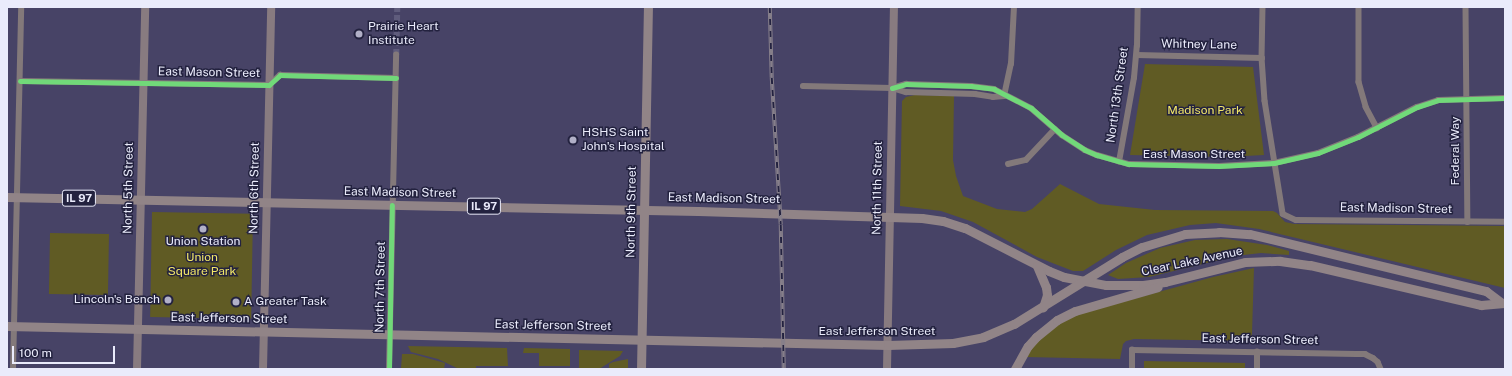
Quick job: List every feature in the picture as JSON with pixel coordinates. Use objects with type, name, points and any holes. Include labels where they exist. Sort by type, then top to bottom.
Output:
[{"type":"main road","name":"North 5th Street","points":[[137,369],[145,7]]},
{"type":"main road","name":"North 6th Street","points":[[263,369],[271,7]]},
{"type":"main road","name":"North 9th Street","points":[[641,369],[648,7]]},
{"type":"main road","name":"North 11th Street","points":[[887,369],[894,7]]},
{"type":"main road","name":"East Madison Street","points":[[7,197],[392,204],[889,216],[933,219],[973,232],[1037,266],[1064,277],[1083,281]]},
{"type":"main road","name":"Clear Lake Avenue","points":[[1083,281],[1122,257],[1156,242],[1185,234],[1225,232],[1250,234],[1486,291],[1504,303]]},
{"type":"main road","name":"Clear Lake Avenue","points":[[1083,281],[1106,285],[1143,285],[1245,262],[1293,262],[1480,305],[1504,303]]},
{"type":"main road","points":[[1037,266],[1046,288],[1047,295],[1043,307]]},
{"type":"main road","points":[[1015,369],[1028,346],[1036,337],[1057,320],[1075,312],[1138,294],[1195,274]]},
{"type":"main road","name":"East Jefferson Street","points":[[11,326],[930,345],[968,341],[1001,331],[1043,307],[1083,281]]},
{"type":"street","points":[[14,369],[11,326],[17,197],[21,7]]},
{"type":"street","points":[[1004,96],[1011,64],[1014,7]]},
{"type":"street","name":"North 13th Street","points":[[1119,162],[1132,93],[1137,55],[1138,7]]},
{"type":"street","points":[[1263,7],[1262,58],[1265,101],[1274,163]]},
{"type":"street","points":[[1359,7],[1359,82],[1366,107],[1377,128]]},
{"type":"street","name":"Federal Way","points":[[1466,7],[1468,222]]},
{"type":"street","name":"North 7th Street","points":[[389,369],[396,55]]},
{"type":"street","name":"Whitney Lane","points":[[1137,55],[1262,58]]},
{"type":"street","name":"East Mason Street","points":[[20,81],[269,85],[280,75],[396,78]]},
{"type":"street","name":"East Mason Street","points":[[803,86],[892,88],[906,92],[975,94],[993,97],[1004,96],[1031,108],[1055,129],[1085,150],[1119,162],[1218,166],[1274,163],[1332,148],[1377,128],[1428,102],[1467,98],[1505,98]]},
{"type":"street","points":[[1008,164],[1026,160],[1055,129]]},
{"type":"street","name":"East Madison Street","points":[[1274,163],[1282,209],[1287,217],[1296,220],[1505,222]]},
{"type":"street","name":"East Jefferson Street","points":[[1132,369],[1132,350],[1365,354],[1378,362],[1381,369]]},
{"type":"street","points":[[1257,352],[1257,369]]},
{"type":"green space","name":"Madison Park","points":[[1145,64],[1253,67],[1264,155],[1227,157],[1130,155]]},
{"type":"green space","points":[[915,95],[954,96],[953,160],[956,176],[963,196],[997,209],[1025,212],[1032,209],[1060,184],[1099,204],[1155,210],[1273,211],[1277,213],[1285,222],[1294,224],[1505,226],[1505,288],[1259,229],[1216,223],[1190,225],[1147,235],[1116,250],[1083,271],[1073,271],[1037,257],[973,222],[941,211],[900,206],[902,101],[906,97]]},
{"type":"green space","name":"Union Square Park","points":[[152,212],[253,214],[251,319],[150,317]]},
{"type":"green space","points":[[50,233],[109,234],[108,295],[49,294]]},
{"type":"green space","points":[[1227,239],[1267,245],[1289,251],[1289,255],[1261,253],[1235,256],[1149,277],[1118,279],[1108,275],[1126,263],[1160,248],[1195,240]]},
{"type":"green space","points":[[1254,268],[1252,334],[1249,341],[1134,339],[1126,341],[1123,344],[1120,359],[1025,357],[1033,345],[1056,324],[1075,315],[1213,277]]},
{"type":"green space","points":[[408,346],[507,348],[508,366],[476,366],[476,369],[459,369],[438,359],[411,352]]},
{"type":"green space","points":[[524,348],[570,349],[570,366],[539,366],[539,353],[523,353]]},
{"type":"green space","points":[[579,350],[623,351],[620,356],[599,369],[579,369]]},
{"type":"green space","points":[[402,354],[413,354],[445,363],[444,369],[401,369]]},
{"type":"green space","points":[[628,359],[628,369],[609,368],[609,364],[613,362]]},
{"type":"green space","points":[[1144,361],[1245,363],[1245,369],[1144,369]]},
{"type":"tunnel","points":[[396,55],[397,7]]},
{"type":"railway","points":[[770,7],[772,78],[781,225],[784,369]]},
{"type":"cycle path","points":[[20,81],[269,85],[280,75],[396,78]]},
{"type":"cycle path","points":[[892,88],[906,84],[971,86],[994,89],[1031,108],[1062,135],[1085,150],[1097,155],[1129,164],[1219,166],[1274,163],[1318,153],[1358,137],[1417,107],[1438,100],[1505,98]]},
{"type":"cycle path","points":[[389,369],[392,205]]},
{"type":"place","name":"Prairie Heart Institute","points":[[359,34]]},
{"type":"place","name":"HSHS Saint John's Hospital","points":[[573,140]]},
{"type":"place","name":"Union Station","points":[[203,229]]},
{"type":"place","name":"Lincoln's Bench","points":[[168,300]]},
{"type":"place","name":"A Greater Task","points":[[236,302]]}]
